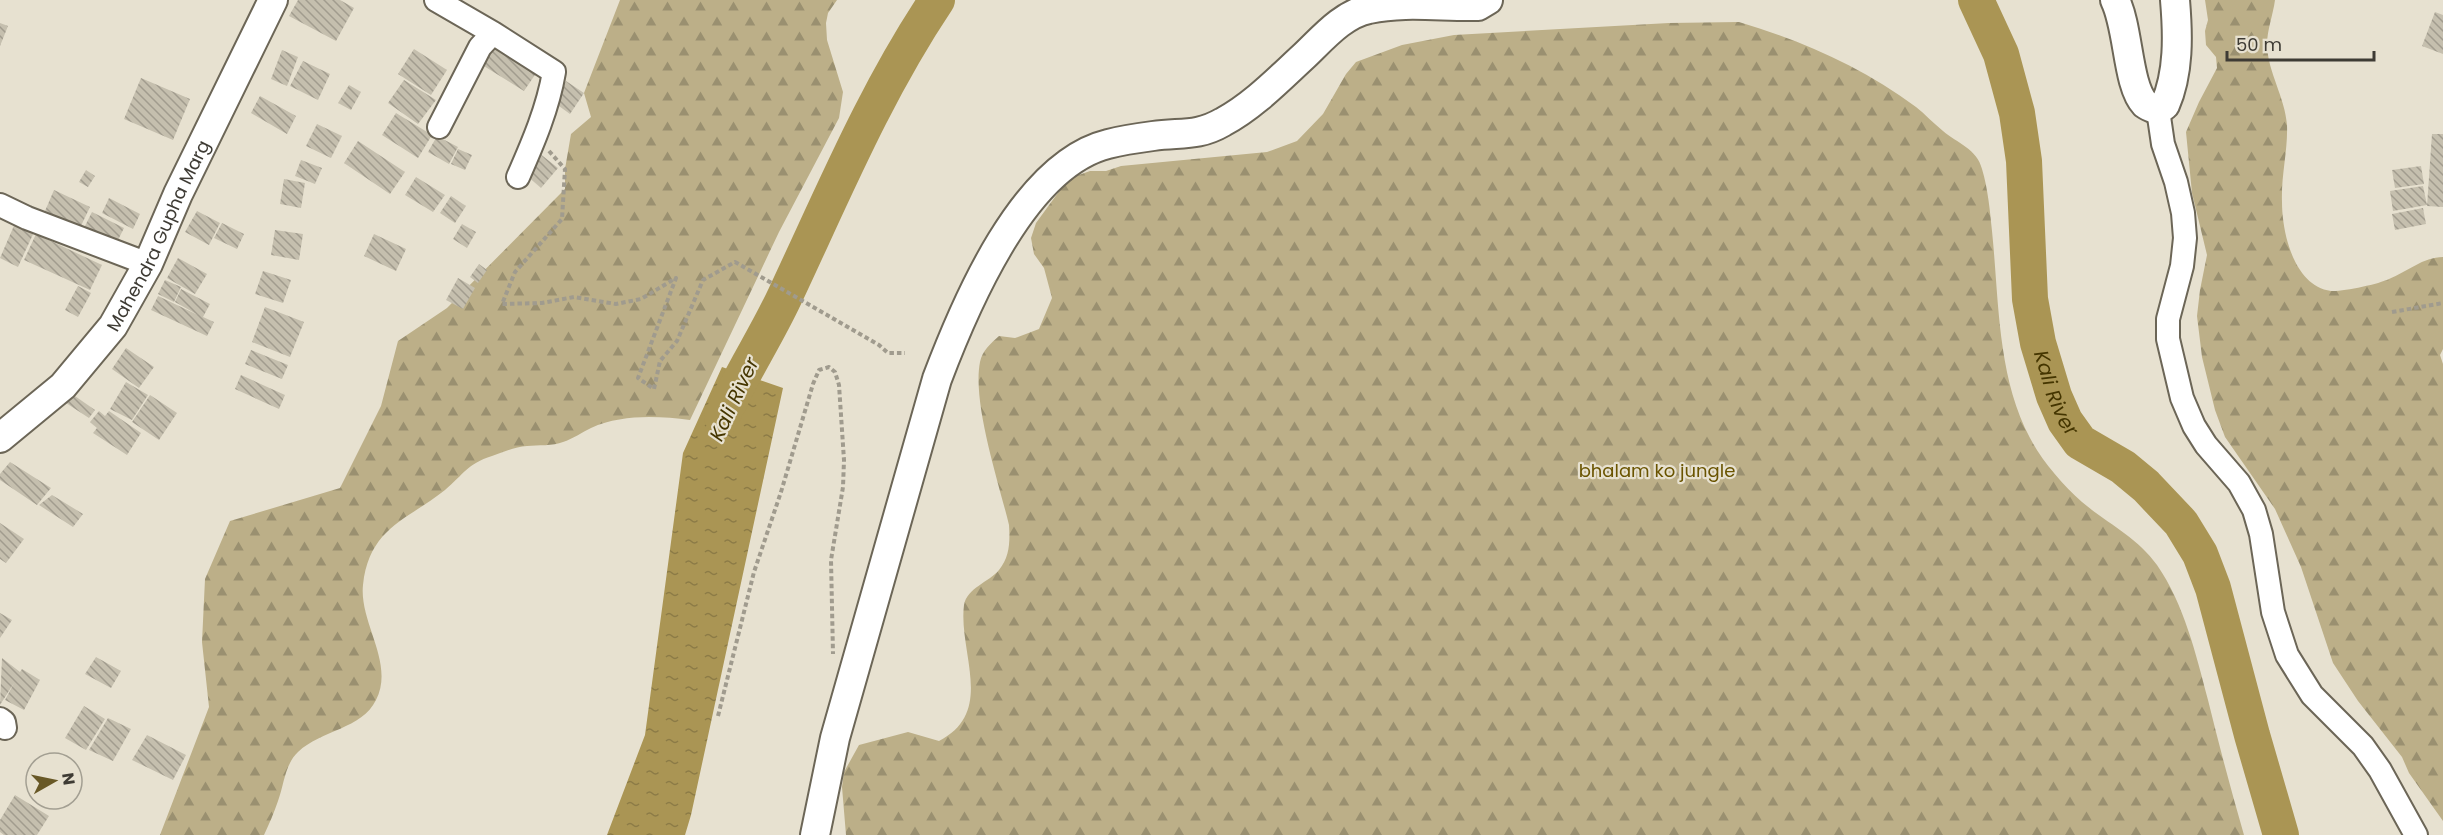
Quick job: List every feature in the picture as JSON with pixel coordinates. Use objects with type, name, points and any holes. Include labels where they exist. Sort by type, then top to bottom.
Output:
[{"type":"main road","name":"Mahendra Gupha Marg","points":[[0,438],[63,386],[112,326],[148,264],[178,194],[273,0]]},
{"type":"main road","points":[[814,835],[835,738],[937,379],[955,330],[986,266],[1010,227],[1027,205],[1053,177],[1076,158],[1106,144],[1155,135],[1200,133],[1243,111],[1332,29],[1352,15],[1368,9],[1389,6],[1478,6],[1488,0]]},
{"type":"main road","points":[[2115,0],[2124,23],[2137,90],[2147,106],[2158,110],[2165,105],[2174,77],[2175,0]]},
{"type":"street","points":[[436,0],[554,72],[535,139],[518,177]]},
{"type":"street","points":[[439,127],[480,47],[493,33]]},
{"type":"street","points":[[2158,110],[2163,144],[2176,182],[2183,213],[2185,238],[2182,266],[2171,303],[2168,329],[2174,370],[2182,398],[2194,426],[2206,445],[2239,483],[2254,510],[2261,534],[2273,612],[2287,655],[2312,695],[2363,746],[2380,770],[2416,835]]},
{"type":"street","points":[[0,205],[27,218],[148,264]]},
{"type":"path","points":[[535,139],[556,157],[565,169],[562,219],[514,272],[502,304],[542,303],[573,297],[616,304],[641,299],[676,278],[638,378],[654,389],[660,361],[677,341],[703,280],[735,262],[879,345],[888,353],[905,353]]},
{"type":"path","points":[[2392,312],[2443,303]]},
{"type":"path","points":[[718,716],[754,572],[781,492],[813,384],[819,370],[825,367],[835,372],[839,385],[844,460],[843,487],[831,560],[833,666]]},
{"type":"green space","points":[[620,0],[837,0],[828,13],[826,23],[827,40],[843,92],[839,118],[779,232],[690,420],[653,417],[615,420],[559,443],[523,447],[500,453],[471,466],[445,490],[392,527],[373,550],[363,585],[366,614],[379,657],[381,672],[381,686],[370,710],[298,752],[288,769],[264,835],[160,835],[209,707],[202,642],[205,579],[230,521],[340,488],[381,406],[398,341],[447,308],[565,189],[565,169],[571,134],[591,117],[584,93]]},
{"type":"green space","points":[[2205,0],[2275,0],[2267,45],[2270,65],[2287,125],[2282,192],[2284,228],[2299,269],[2308,279],[2318,287],[2331,291],[2352,289],[2384,281],[2422,262],[2443,257],[2443,349],[2440,355],[2443,364],[2443,821],[2409,773],[2402,757],[2358,701],[2333,663],[2301,567],[2275,509],[2225,437],[2215,410],[2202,357],[2197,316],[2207,255],[2192,193],[2186,132],[2217,68],[2216,57],[2206,45],[2205,31],[2208,20]]},
{"type":"green space","name":"bhalam ko jungle","points":[[1739,22],[1786,38],[1853,68],[1916,107],[1976,156],[1982,169],[1990,208],[1998,310],[2005,363],[2019,414],[2035,447],[2060,480],[2082,502],[2122,531],[2149,555],[2175,596],[2194,647],[2244,835],[846,835],[842,787],[844,772],[859,745],[908,732],[939,741],[956,729],[966,714],[971,680],[964,605],[969,594],[1003,565],[1009,543],[1009,525],[983,421],[980,399],[980,362],[990,344],[999,336],[1015,338],[1039,329],[1052,298],[1044,268],[1034,254],[1031,238],[1036,223],[1063,186],[1076,176],[1090,171],[1267,152],[1297,141],[1323,114],[1346,74],[1356,62],[1402,45],[1454,35],[1669,23]]},
{"type":"water","points":[[722,367],[783,388],[691,815],[685,835],[607,835],[645,735],[683,453]]},
{"type":"building","points":[[298,0],[340,0],[354,8],[336,41],[289,16]]},
{"type":"building","points":[[2435,12],[2443,15],[2443,54],[2422,46]]},
{"type":"building","points":[[0,23],[8,26],[0,46]]},
{"type":"building","points":[[494,38],[541,66],[524,91],[479,63]]},
{"type":"building","points":[[414,49],[447,70],[431,95],[398,74]]},
{"type":"building","points":[[282,50],[298,57],[287,86],[271,79]]},
{"type":"building","points":[[303,61],[330,74],[318,100],[290,86]]},
{"type":"building","points":[[141,78],[190,99],[173,140],[124,119]]},
{"type":"building","points":[[404,80],[436,100],[418,124],[388,103]]},
{"type":"building","points":[[566,81],[584,93],[570,114],[552,101]]},
{"type":"building","points":[[349,85],[361,92],[351,110],[338,103]]},
{"type":"building","points":[[260,96],[296,116],[287,134],[251,113]]},
{"type":"building","points":[[396,113],[432,135],[418,158],[382,135]]},
{"type":"building","points":[[317,124],[342,136],[331,158],[306,146]]},
{"type":"building","points":[[2432,134],[2443,134],[2443,207],[2427,206]]},
{"type":"building","points":[[437,136],[458,147],[449,164],[428,152]]},
{"type":"building","points":[[358,141],[405,172],[390,194],[344,163]]},
{"type":"building","points":[[458,149],[472,155],[465,170],[451,164]]},
{"type":"building","points":[[539,153],[558,168],[541,188],[523,172]]},
{"type":"building","points":[[301,160],[322,168],[315,184],[295,176]]},
{"type":"building","points":[[2421,166],[2424,184],[2395,188],[2392,170]]},
{"type":"building","points":[[86,170],[95,176],[88,187],[79,182]]},
{"type":"building","points":[[416,177],[445,195],[433,212],[405,195]]},
{"type":"building","points":[[284,179],[305,183],[301,208],[280,204]]},
{"type":"building","points":[[2423,186],[2427,205],[2393,211],[2390,191]]},
{"type":"building","points":[[54,190],[90,207],[80,228],[45,211]]},
{"type":"building","points":[[451,196],[466,206],[455,223],[440,213]]},
{"type":"building","points":[[109,198],[140,214],[133,229],[102,213]]},
{"type":"building","points":[[2423,208],[2426,224],[2395,230],[2392,214]]},
{"type":"building","points":[[197,211],[220,223],[209,245],[185,232]]},
{"type":"building","points":[[92,212],[124,228],[116,244],[84,228]]},
{"type":"building","points":[[16,221],[35,230],[18,267],[0,258]]},
{"type":"building","points":[[222,223],[244,234],[237,249],[214,238]]},
{"type":"building","points":[[462,224],[476,232],[467,248],[453,239]]},
{"type":"building","points":[[275,230],[303,234],[299,260],[271,255]]},
{"type":"building","points":[[36,234],[102,265],[90,290],[24,260]]},
{"type":"building","points":[[374,234],[406,249],[396,271],[364,256]]},
{"type":"building","points":[[178,258],[207,274],[195,294],[167,278]]},
{"type":"building","points":[[479,264],[487,270],[478,283],[470,277]]},
{"type":"building","points":[[263,271],[291,280],[283,303],[255,294]]},
{"type":"building","points":[[458,278],[475,288],[463,309],[446,300]]},
{"type":"building","points":[[165,280],[181,287],[174,302],[158,294]]},
{"type":"building","points":[[78,286],[91,293],[78,317],[65,310]]},
{"type":"building","points":[[181,289],[210,304],[203,317],[214,322],[207,336],[151,310],[158,296],[198,315],[175,302]]},
{"type":"building","points":[[265,307],[304,322],[290,357],[252,342]]},
{"type":"building","points":[[126,348],[154,367],[139,388],[112,369]]},
{"type":"building","points":[[251,350],[288,365],[282,379],[245,364]]},
{"type":"building","points":[[241,375],[285,395],[279,409],[235,389]]},
{"type":"building","points":[[126,382],[148,395],[132,420],[110,409]]},
{"type":"building","points":[[72,394],[95,410],[89,418],[66,403]]},
{"type":"building","points":[[150,395],[177,413],[159,440],[132,422]]},
{"type":"building","points":[[99,411],[105,416],[109,411],[141,433],[127,455],[93,433],[97,428],[90,422]]},
{"type":"building","points":[[10,462],[51,488],[37,505],[0,480],[0,474]]},
{"type":"building","points":[[52,495],[83,514],[73,527],[39,505]]},
{"type":"building","points":[[0,523],[24,539],[6,563],[0,559]]},
{"type":"building","points":[[0,613],[12,620],[0,638]]},
{"type":"building","points":[[96,657],[121,671],[111,688],[85,674]]},
{"type":"building","points":[[2,658],[20,672],[22,669],[40,680],[24,710],[5,700],[14,683],[0,705]]},
{"type":"building","points":[[84,706],[105,719],[86,750],[65,738]]},
{"type":"building","points":[[108,718],[131,729],[113,761],[89,750]]},
{"type":"building","points":[[147,735],[186,755],[173,780],[132,760]]},
{"type":"building","points":[[15,795],[24,801],[24,811],[41,811],[49,816],[37,835],[4,835],[0,832],[0,820]]},
{"type":"waterway","name":"Kali River","points":[[722,417],[778,311],[874,108],[937,0]]},
{"type":"waterway","name":"Kali River","points":[[1976,0],[2001,54],[2017,113],[2024,161],[2030,299],[2038,343],[2054,396],[2065,421],[2080,442],[2123,467],[2146,486],[2181,523],[2200,554],[2213,588],[2281,835]]}]
